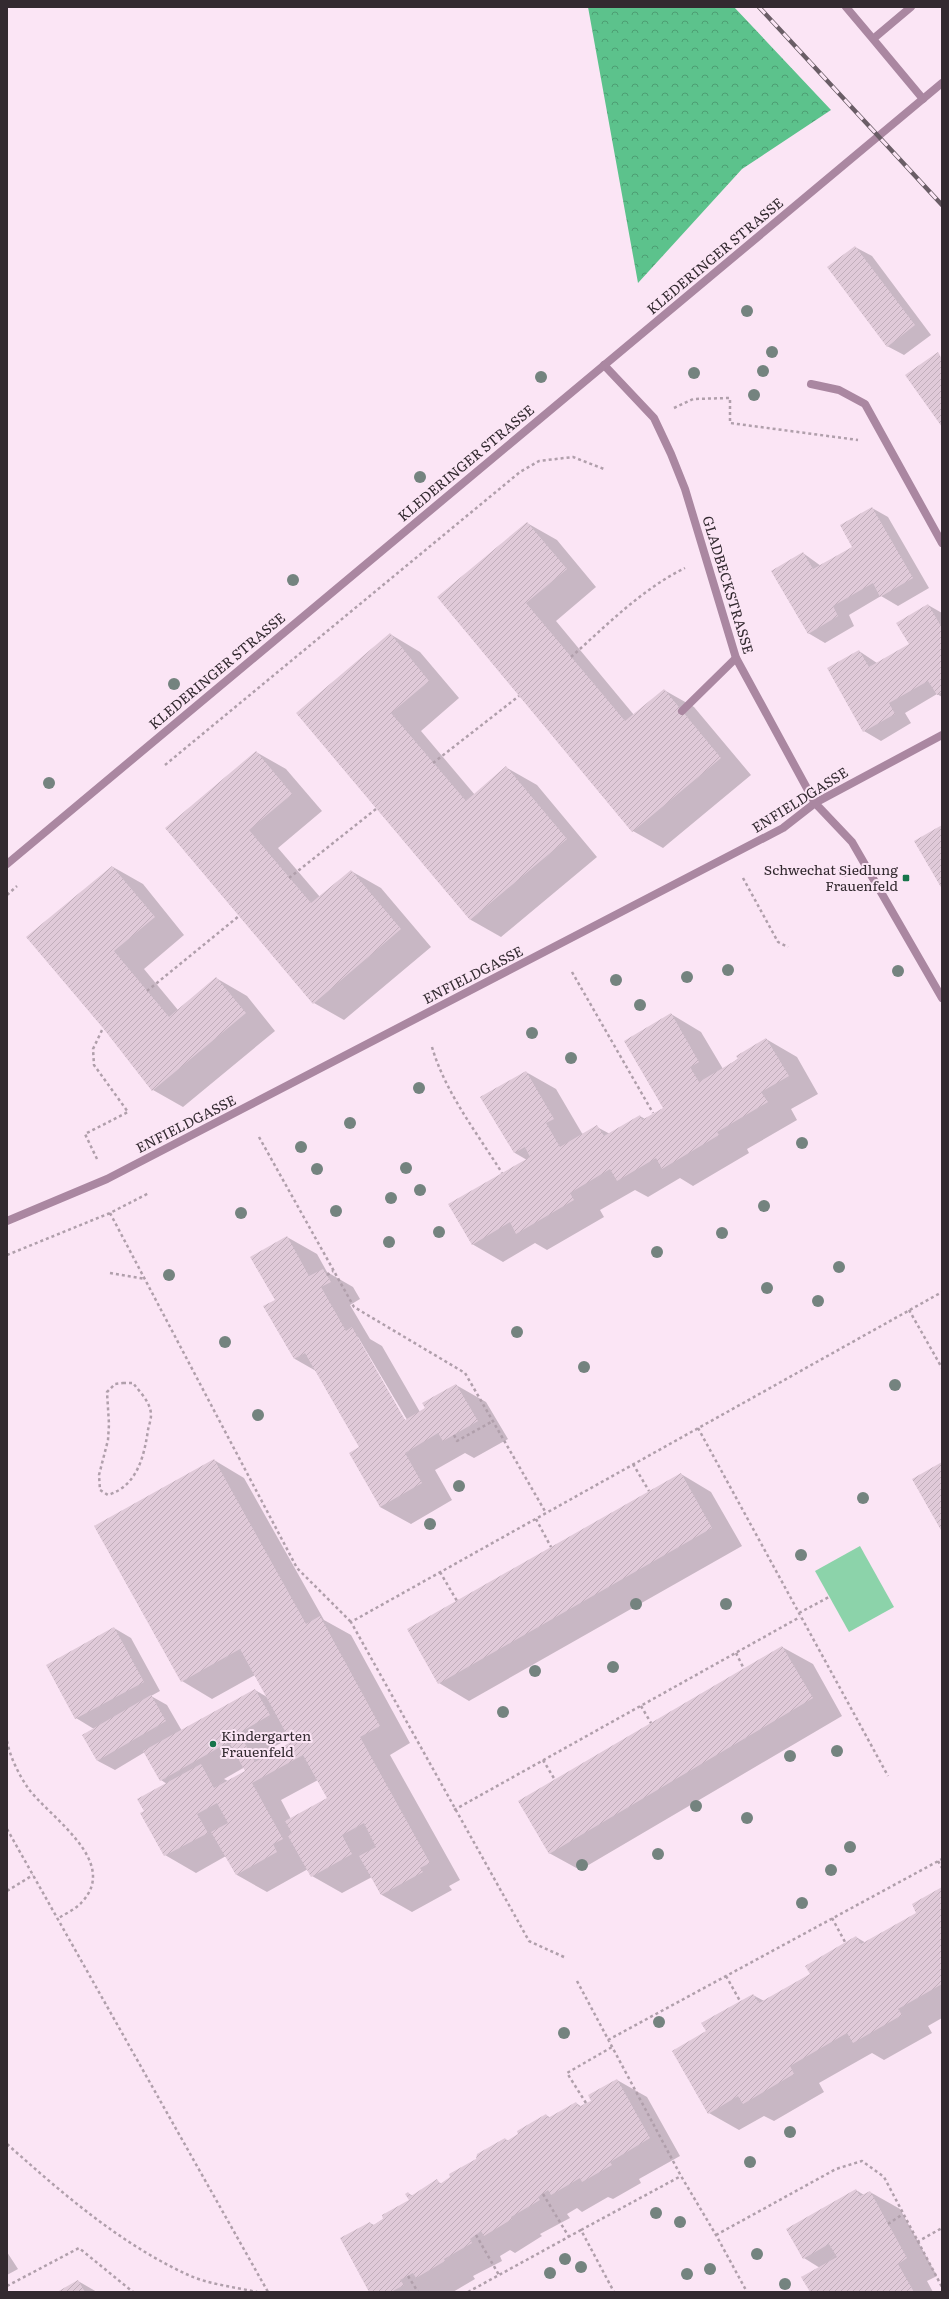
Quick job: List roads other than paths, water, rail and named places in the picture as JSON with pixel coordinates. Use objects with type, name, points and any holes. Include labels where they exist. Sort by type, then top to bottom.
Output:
[{"type":"street","points":[[846,7],[923,99]]},
{"type":"street","points":[[873,39],[911,7]]},
{"type":"street","name":"KLEDERINGER STRASSE","points":[[7,864],[942,83]]},
{"type":"street","name":"GLADBECKSTRASSE","points":[[604,365],[654,418],[672,454],[685,489],[736,658],[815,803],[852,842],[942,998]]},
{"type":"street","points":[[811,384],[839,390],[865,404],[942,543]]},
{"type":"street","points":[[682,711],[736,658]]},
{"type":"street","name":"ENFIELDGASSE","points":[[7,1221],[107,1179],[783,828],[815,803],[942,735]]},
{"type":"railway","points":[[759,7],[942,205]]},
{"type":"place","name":"Schwechat Siedlung Frauenfeld","points":[[906,878]]},
{"type":"place","name":"Kindergarten Frauenfeld","points":[[213,1744]]}]
